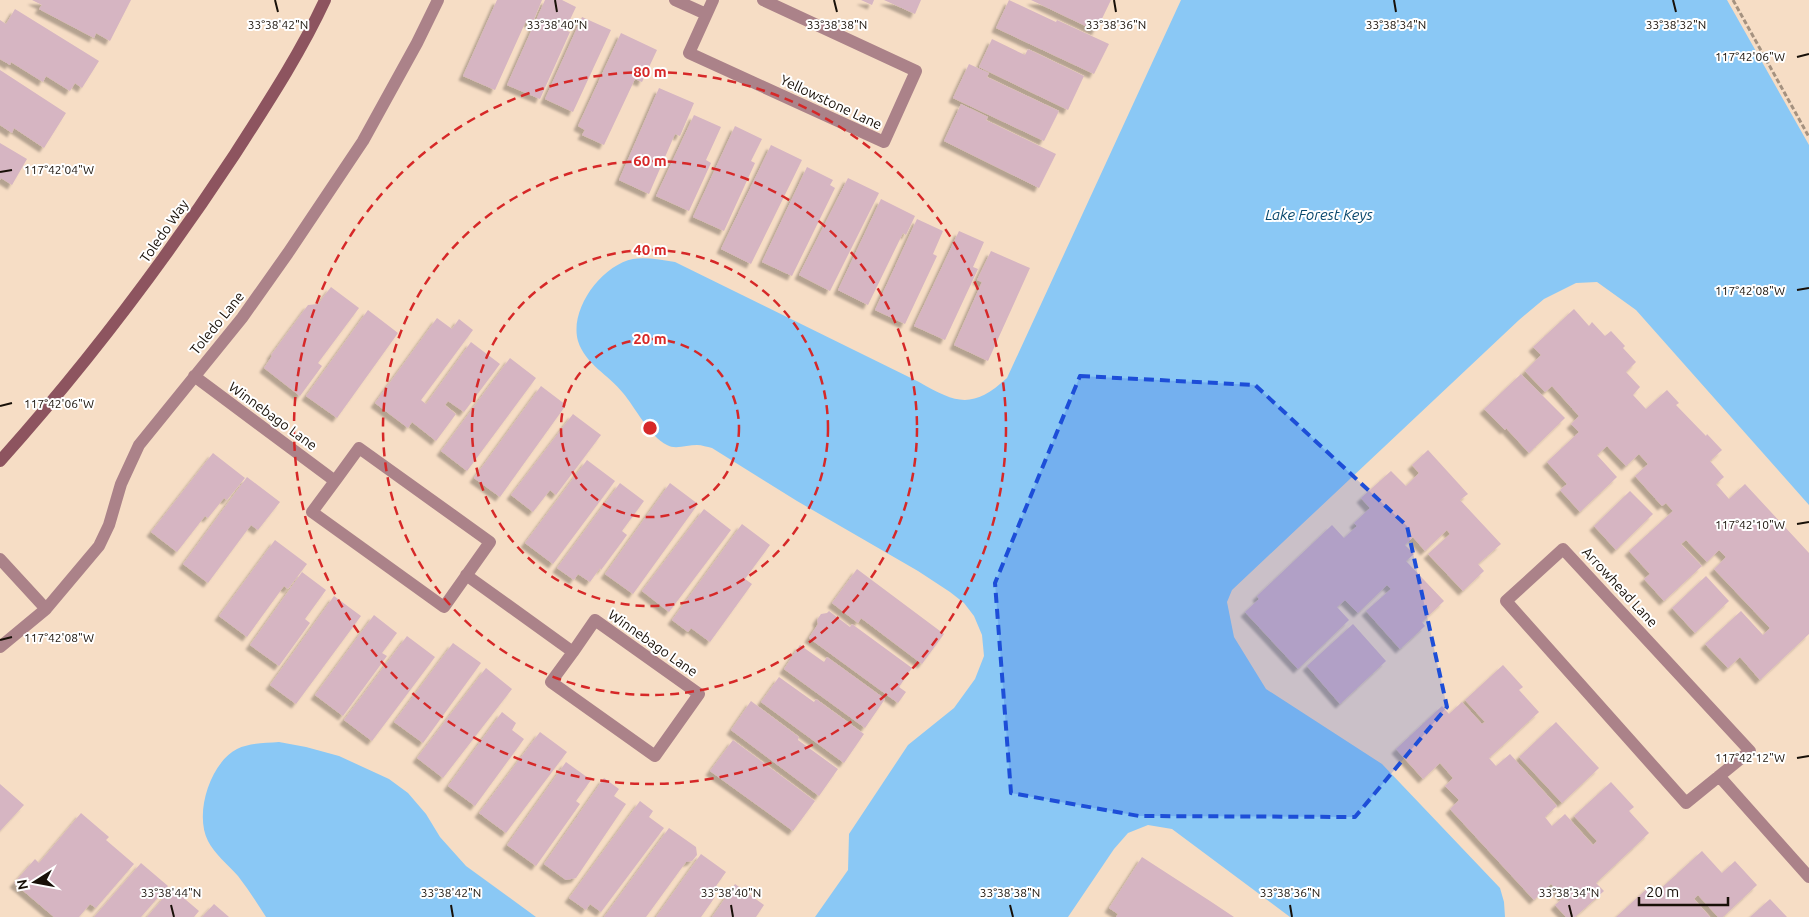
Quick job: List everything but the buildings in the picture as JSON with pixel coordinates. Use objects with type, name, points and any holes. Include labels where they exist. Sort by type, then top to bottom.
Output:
[{"type":"main road","name":"Toledo Way","points":[[0,462],[57,396],[150,277],[268,103],[325,0]]},
{"type":"street","name":"Toledo Lane","points":[[0,647],[46,609],[98,546],[109,526],[121,484],[139,445],[242,318],[288,253],[363,140],[438,0]]},
{"type":"street","points":[[675,0],[706,14]]},
{"type":"street","name":"Yellowstone Lane","points":[[713,0],[689,53],[884,142],[916,71],[763,0]]},
{"type":"street","name":"Winnebago Lane","points":[[194,376],[335,480]]},
{"type":"street","points":[[359,448],[490,542],[444,607],[312,512],[335,480],[359,448]]},
{"type":"street","name":"Arrowhead Lane","points":[[1564,549],[1750,751],[1719,776],[1686,803],[1506,601],[1564,549]]},
{"type":"street","points":[[0,559],[46,609]]},
{"type":"street","points":[[466,575],[573,652]]},
{"type":"street","name":"Winnebago Lane","points":[[595,620],[699,694],[655,756],[551,682],[573,652],[595,620]]},
{"type":"street","points":[[1719,776],[1809,877]]},
{"type":"path","points":[[1733,0],[1809,137]]},
{"type":"highlighted area","points":[[1080,376],[1255,385],[1407,526],[1447,707],[1355,817],[1139,816],[1011,793],[995,583]]},
{"type":"water","name":"Lake Forest Keys","points":[[1181,0],[1727,0],[1809,145],[1809,505],[1636,310],[1597,282],[1576,283],[1544,299],[1519,320],[1232,590],[1227,602],[1234,637],[1266,689],[1382,764],[1500,888],[1504,902],[1505,917],[1290,917],[1172,829],[1148,825],[1128,833],[1114,849],[1068,917],[815,917],[848,870],[849,834],[908,745],[954,708],[975,679],[984,656],[982,635],[974,616],[964,603],[918,571],[797,501],[712,448],[697,445],[674,447],[661,441],[649,429],[623,393],[592,363],[581,349],[577,329],[578,316],[583,303],[590,290],[600,279],[621,263],[643,258],[675,262],[944,395],[964,400],[984,395],[1007,378]]},
{"type":"water","points":[[279,742],[339,756],[389,779],[408,793],[426,814],[440,837],[466,866],[536,917],[266,917],[238,876],[217,854],[208,841],[204,830],[203,817],[207,790],[212,777],[227,756],[237,749],[247,746]]}]
